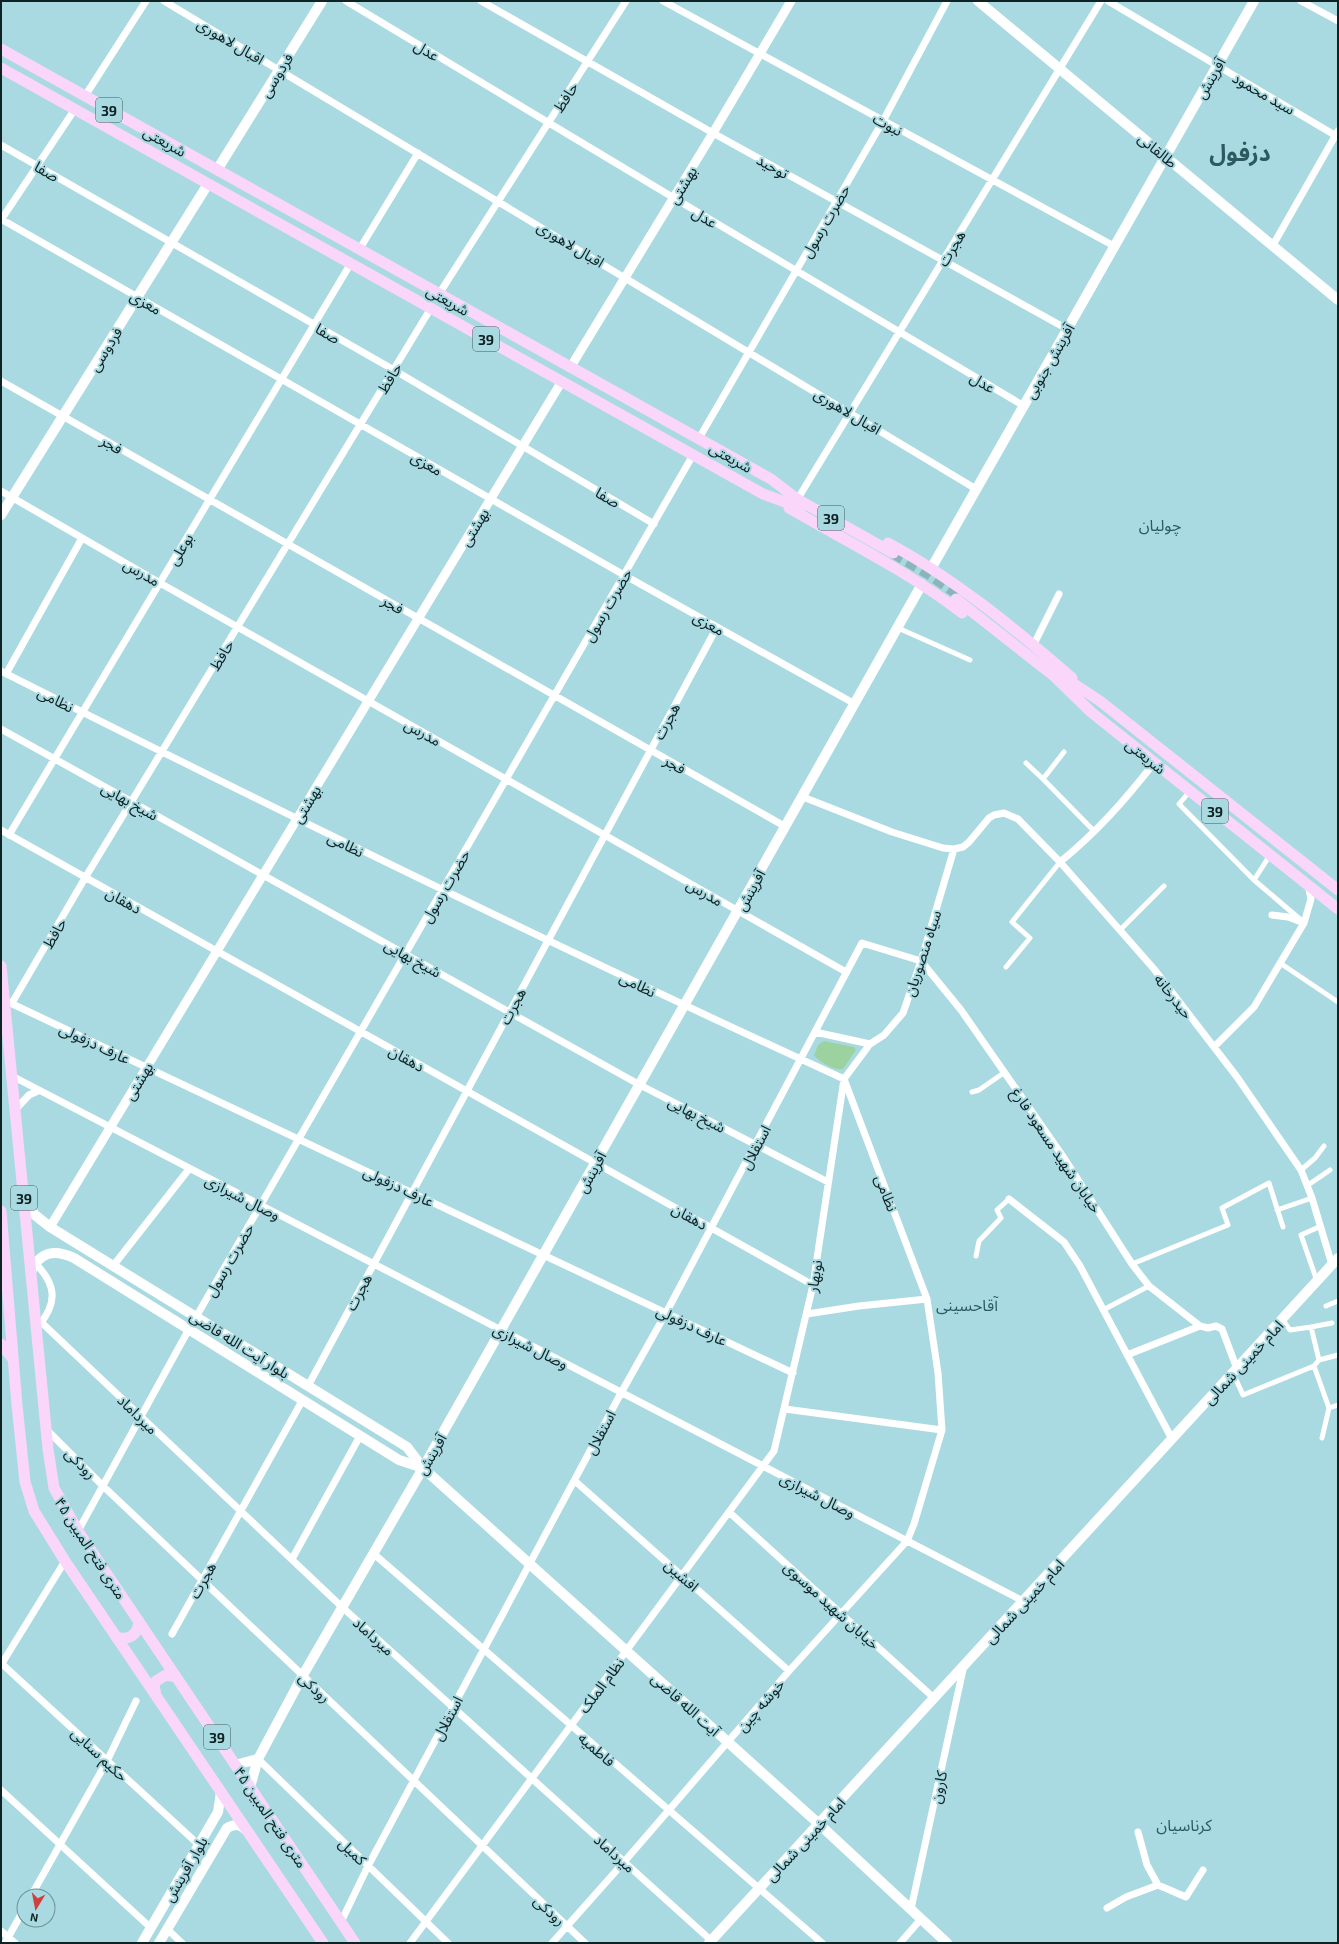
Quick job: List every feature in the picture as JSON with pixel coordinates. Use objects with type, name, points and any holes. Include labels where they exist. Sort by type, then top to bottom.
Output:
[{"type":"main road","name":"فردوسی","points":[[217,170],[322,1]]},
{"type":"main road","name":"طالقانی","points":[[978,1],[1338,300]]},
{"type":"main road","name":"آفرینش","points":[[1165,155],[1254,1]]},
{"type":"main road","name":"شریعتی","points":[[1,49],[698,440],[771,479],[797,499],[893,555]]},
{"type":"main road","name":"شریعتی","points":[[1,68],[763,494],[794,504],[893,555]]},
{"type":"main road","name":"آفرینش جنوبی","points":[[932,568],[1165,155]]},
{"type":"main road","points":[[208,184],[217,170]]},
{"type":"main road","name":"فردوسی","points":[[1,515],[208,184]]},
{"type":"main road","points":[[771,479],[800,495],[893,555],[922,584],[956,596],[1033,646],[1100,702]]},
{"type":"main road","points":[[893,555],[932,568],[956,596]]},
{"type":"main road","points":[[922,584],[932,568]]},
{"type":"main road","name":"آفرینش","points":[[250,1787],[258,1760],[302,1675],[374,1554],[501,1331],[922,584]]},
{"type":"main road","name":"شریعتی","points":[[956,596],[1057,673],[1100,702],[1338,890]]},
{"type":"main road","name":"شریعتی","points":[[956,596],[1091,712],[1338,909]]},
{"type":"main road","name":"۴۵ متری فتح المبین","points":[[1,966],[24,1196],[39,1325],[46,1430],[54,1488],[78,1531],[355,1943]]},
{"type":"main road","name":"بلوار آیت الله قاضی","points":[[24,1196],[35,1215],[50,1227],[407,1447],[423,1468]]},
{"type":"main road","name":"۴۵ متری فتح المبین","points":[[1,1211],[2,1237],[6,1266],[25,1482],[34,1511],[116,1637],[323,1943]]},
{"type":"main road","name":"بلوار آیت الله قاضی","points":[[33,1267],[44,1256],[50,1253],[65,1254],[399,1460],[423,1468]]},
{"type":"main road","name":"امام خمینی شمالی","points":[[711,1942],[1335,1262]]},
{"type":"main road","points":[[189,1330],[196,1317]]},
{"type":"main road","points":[[1,1344],[13,1358]]},
{"type":"main road","name":"آیت الله قاضی","points":[[423,1468],[819,1824],[947,1943]]},
{"type":"main road","points":[[116,1637],[127,1638],[132,1636],[136,1632],[139,1621]]},
{"type":"main road","points":[[157,1696],[154,1686],[156,1681],[166,1675],[176,1677]]},
{"type":"main road","points":[[235,1765],[258,1760]]},
{"type":"main road","name":"بلوار آفرینش","points":[[142,1943],[215,1817],[221,1802],[221,1792]]},
{"type":"main road","points":[[215,1817],[224,1820],[227,1828]]},
{"type":"main road","name":"بلوار آفرینش","points":[[159,1943],[227,1828],[234,1824],[240,1825],[247,1831]]},
{"type":"street","points":[[85,96],[146,1]]},
{"type":"street","name":"اقبال لاهوری","points":[[164,1],[976,489]]},
{"type":"street","name":"عدل","points":[[346,1],[1024,406]]},
{"type":"street","name":"توحید","points":[[481,1],[713,133],[1067,329]]},
{"type":"street","name":"حافظ","points":[[439,294],[626,1]]},
{"type":"street","name":"نبوت","points":[[663,1],[1114,246]]},
{"type":"street","name":"بهشتی","points":[[570,368],[761,54],[791,1]]},
{"type":"street","name":"حضرت رسول","points":[[698,440],[883,120],[948,1]]},
{"type":"street","name":"هجرت","points":[[800,495],[1102,1]]},
{"type":"street","name":"سید محمود","points":[[1108,1],[1217,66],[1337,134]]},
{"type":"street","points":[[1301,1],[1338,21]]},
{"type":"street","points":[[1,220],[75,109]]},
{"type":"street","points":[[1273,245],[1337,134]]},
{"type":"street","name":"صفا","points":[[1,145],[394,370],[654,524]]},
{"type":"street","points":[[360,250],[418,153]]},
{"type":"street","name":"معزی","points":[[1,220],[624,575],[855,704]]},
{"type":"street","name":"بوعلی","points":[[9,835],[351,263]]},
{"type":"street","name":"حافظ","points":[[5,997],[85,878],[132,802],[431,308]]},
{"type":"street","name":"فجر","points":[[1,381],[786,827]]},
{"type":"street","name":"بهشتی","points":[[50,1227],[562,381]]},
{"type":"street","name":"حضرت رسول","points":[[196,1317],[693,455]]},
{"type":"street","name":"مدرس","points":[[1,491],[160,583],[846,972]]},
{"type":"street","points":[[4,673],[82,538]]},
{"type":"street","points":[[1033,646],[1059,594]]},
{"type":"street","name":"هجرت","points":[[308,1386],[717,627]]},
{"type":"street","points":[[898,628],[970,660]]},
{"type":"street","name":"نظامی","points":[[4,673],[297,820],[685,1006],[844,1079],[927,1299],[938,1373],[942,1430],[908,1541]]},
{"type":"street","name":"شیخ بهایی","points":[[1,729],[54,760],[640,1085],[828,1182]]},
{"type":"street","points":[[1043,778],[1064,752]]},
{"type":"street","points":[[1026,763],[1043,778],[1095,832]]},
{"type":"street","points":[[1006,967],[1030,938],[1012,922],[1060,862],[1095,832],[1120,806],[1154,763]]},
{"type":"street","points":[[1190,791],[1179,804],[1254,880],[1304,923]]},
{"type":"street","points":[[803,797],[892,832],[943,848],[954,849]]},
{"type":"street","name":"حیدرخانه","points":[[954,849],[963,847],[969,842],[989,818],[994,815],[1004,813],[1018,819],[1060,862],[1154,969],[1214,1047],[1301,1170],[1308,1185],[1321,1226],[1335,1262]]},
{"type":"street","name":"دهقان","points":[[1,830],[813,1285]]},
{"type":"street","name":"سیاه منصوریان","points":[[844,1079],[870,1044],[884,1035],[903,1013],[921,961],[954,849]]},
{"type":"street","points":[[1254,880],[1270,855]]},
{"type":"street","points":[[1214,1047],[1254,1006],[1304,923],[1310,899],[1308,885]]},
{"type":"street","points":[[1120,930],[1164,886]]},
{"type":"street","points":[[1272,915],[1288,916],[1304,923]]},
{"type":"street","name":"استقلال","points":[[341,1922],[368,1866],[574,1480],[666,1313],[862,943],[921,961]]},
{"type":"street","name":"خیابان شهید مسعود فارغ","points":[[921,961],[961,1010],[1005,1072],[1132,1264],[1149,1286],[1200,1326]]},
{"type":"street","points":[[1280,963],[1338,1002]]},
{"type":"street","name":"عارف دزفولی","points":[[5,997],[147,1067],[794,1373]]},
{"type":"street","points":[[815,1032],[870,1044]]},
{"type":"street","points":[[972,1092],[979,1090],[1005,1072]]},
{"type":"street","name":"وصال شیرازی","points":[[12,1076],[38,1091],[1024,1601]]},
{"type":"street","name":"نوبهار","points":[[763,1466],[774,1451],[807,1314],[813,1285],[844,1079]]},
{"type":"street","points":[[15,1110],[21,1102],[38,1091]]},
{"type":"street","points":[[1301,1170],[1315,1158],[1324,1146]]},
{"type":"street","points":[[113,1266],[189,1169]]},
{"type":"street","points":[[1308,1185],[1330,1170]]},
{"type":"street","points":[[1132,1264],[1228,1225],[1222,1208],[1269,1183],[1283,1226]]},
{"type":"street","points":[[1277,1210],[1312,1198]]},
{"type":"street","points":[[976,1256],[979,1241],[1001,1218],[997,1210],[1009,1199],[1064,1242],[1080,1266],[1172,1439]]},
{"type":"street","points":[[1317,1281],[1301,1235],[1321,1226]]},
{"type":"street","points":[[1,1280],[6,1266]]},
{"type":"street","points":[[33,1267],[47,1276],[53,1288],[52,1302],[48,1313],[39,1325]]},
{"type":"street","points":[[1103,1310],[1149,1286]]},
{"type":"street","points":[[807,1314],[859,1306],[927,1299]]},
{"type":"street","points":[[1326,1306],[1338,1301]]},
{"type":"street","points":[[1282,1319],[1290,1330],[1332,1322]]},
{"type":"street","name":"میرداماد","points":[[39,1325],[142,1417],[342,1607],[711,1942]]},
{"type":"street","points":[[1127,1355],[1200,1326],[1208,1328],[1216,1326],[1222,1329],[1243,1394],[1314,1366],[1319,1360],[1338,1355]]},
{"type":"street","points":[[1312,1327],[1319,1360]]},
{"type":"street","points":[[78,1531],[189,1330]]},
{"type":"street","points":[[1314,1366],[1329,1408],[1322,1438]]},
{"type":"street","name":"هجرت","points":[[172,1634],[302,1401]]},
{"type":"street","points":[[1329,1408],[1338,1405]]},
{"type":"street","points":[[785,1409],[942,1430]]},
{"type":"street","name":"رودکی","points":[[46,1430],[103,1486],[585,1943]]},
{"type":"street","points":[[292,1559],[360,1436]]},
{"type":"street","name":"نظام الملک","points":[[410,1943],[763,1466]]},
{"type":"street","name":"افشین","points":[[574,1480],[789,1670]]},
{"type":"street","name":"خیابان شهید موسوی","points":[[729,1512],[934,1698]]},
{"type":"street","name":"خوشه چین","points":[[552,1943],[624,1862],[789,1670],[908,1541]]},
{"type":"street","name":"فاطمیه","points":[[374,1554],[570,1726],[822,1943]]},
{"type":"street","points":[[1,1664],[66,1561]]},
{"type":"street","name":"حکیم سنایی","points":[[1,1664],[200,1845]]},
{"type":"street","name":"کارون","points":[[911,1909],[964,1665]]},
{"type":"street","points":[[36,1888],[107,1761],[136,1701]]},
{"type":"street","name":"کمیل","points":[[258,1760],[448,1943]]},
{"type":"street","points":[[1,1790],[151,1928]]},
{"type":"street","points":[[1138,1832],[1147,1865],[1158,1886]]},
{"type":"street","points":[[1107,1908],[1126,1897],[1158,1886],[1186,1897],[1203,1870]]},
{"type":"street","points":[[900,1943],[921,1919]]},
{"type":"street","points":[[7,1940],[16,1924]]},
{"type":"street","points":[[167,1929],[182,1943]]},
{"type":"street","points":[[1,1931],[7,1940],[15,1943]]},
{"type":"green space","points":[[824,1041],[854,1047],[856,1050],[843,1069],[836,1069],[827,1065],[814,1055],[818,1045]]},
{"type":"tunnel","points":[[893,553],[929,574],[959,595]]},
{"type":"district","name":"دزفول","points":[[1240,152]]},
{"type":"district","name":"چولیان","points":[[1160,524]]},
{"type":"district","name":"آقاحسینی","points":[[967,1304]]},
{"type":"district","name":"کرناسیان","points":[[1184,1824]]}]
